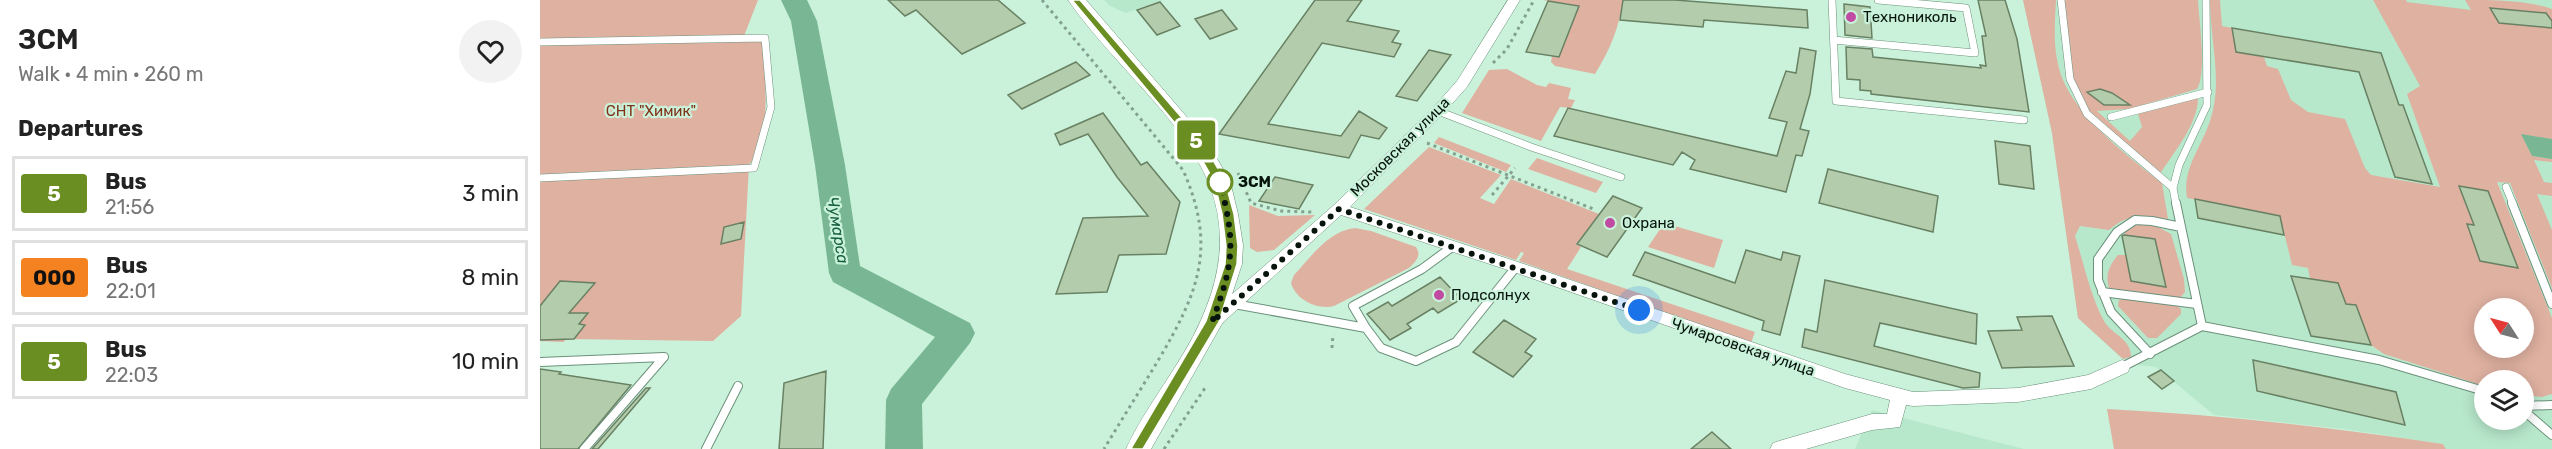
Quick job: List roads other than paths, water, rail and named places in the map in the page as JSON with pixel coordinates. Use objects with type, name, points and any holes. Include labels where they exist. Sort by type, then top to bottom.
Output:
[{"type":"main road","points":[[1077,0],[1189,131],[1208,158],[1220,181],[1228,214],[1232,246],[1226,285],[1212,322]]},
{"type":"main road","name":"Московская улица","points":[[1138,449],[1212,322]]},
{"type":"street","name":"Московская улица","points":[[1212,322],[1339,209],[1438,111],[1462,84],[1514,0]]},
{"type":"street","name":"Чумарсовская улица","points":[[1339,209],[1516,267],[1845,381],[1913,399],[2018,395],[2091,382],[2122,367]]},
{"type":"street","points":[[1779,449],[1872,422],[1894,422],[1899,395]]},
{"type":"lane","points":[[1832,0],[1836,101],[2024,120]]},
{"type":"lane","points":[[1833,40],[1975,53],[1966,8],[1878,0]]},
{"type":"lane","points":[[2061,0],[2070,79],[2087,114],[2173,188]]},
{"type":"lane","points":[[2202,326],[2173,188],[2179,165],[2207,105],[2206,0]]},
{"type":"lane","points":[[540,42],[765,38],[771,107],[754,168],[540,178]]},
{"type":"lane","points":[[2111,117],[2208,92]]},
{"type":"lane","points":[[1438,111],[1531,147],[1621,177]]},
{"type":"lane","points":[[2506,187],[2552,304]]},
{"type":"lane","points":[[2150,354],[2112,315],[2098,281],[2097,262],[2112,237],[2125,224],[2134,220],[2181,227]]},
{"type":"lane","points":[[1452,247],[1422,270],[1353,306],[1381,348],[1416,362],[1456,342],[1516,267]]},
{"type":"lane","points":[[2102,292],[2197,304]]},
{"type":"lane","points":[[1234,304],[1366,328]]},
{"type":"lane","points":[[2122,367],[2202,326],[2345,351],[2426,371],[2474,388]]},
{"type":"lane","points":[[540,362],[664,357],[584,449]]},
{"type":"lane","points":[[706,449],[738,386]]},
{"type":"lane","points":[[2534,407],[2552,405]]},
{"type":"lane","points":[[2534,418],[2552,435]]},
{"type":"waterway","name":"Чумарса","points":[[794,0],[804,21],[830,165],[845,273],[958,333],[904,400],[904,449]]},
{"type":"place","name":"Технониколь","points":[[1851,17]]},
{"type":"place","name":"ЗСМ","points":[[1220,182]]},
{"type":"place","name":"Охрана","points":[[1610,223]]},
{"type":"place","name":"Подсолнух","points":[[1439,295]]},
{"type":"park label","name":"СНТ \"Химик\"","points":[[651,111]]}]
